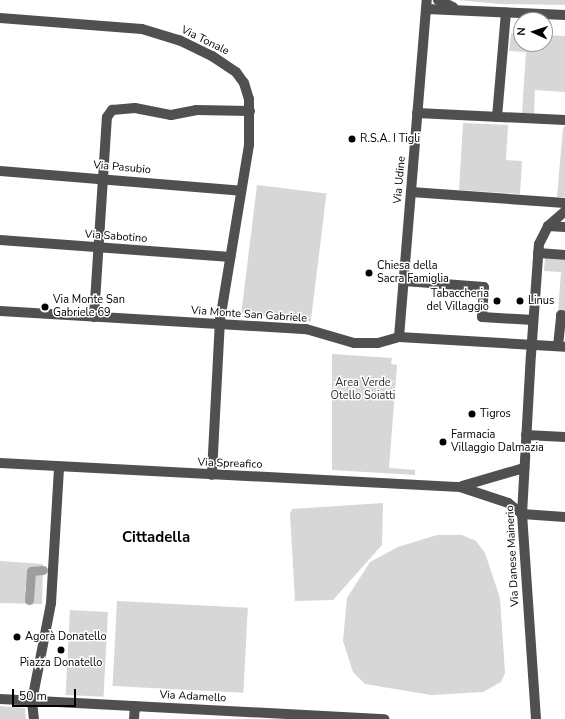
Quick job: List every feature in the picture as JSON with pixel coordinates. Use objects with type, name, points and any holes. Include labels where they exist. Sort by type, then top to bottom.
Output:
[{"type":"street","points":[[438,0],[444,5],[466,9]]},
{"type":"street","points":[[427,5],[506,12],[565,15]]},
{"type":"street","name":"Via Udine","points":[[399,337],[427,5]]},
{"type":"street","points":[[497,117],[506,12]]},
{"type":"street","name":"Via Tonale","points":[[0,18],[118,25],[179,40],[236,72],[244,83],[250,111],[241,191],[220,324],[212,475]]},
{"type":"street","points":[[94,317],[106,117],[118,107],[171,114],[196,110],[250,111]]},
{"type":"street","points":[[418,113],[565,120]]},
{"type":"street","name":"Via Pasubio","points":[[0,171],[103,178],[241,191]]},
{"type":"street","points":[[411,192],[565,202]]},
{"type":"street","points":[[548,226],[565,210]]},
{"type":"street","points":[[548,226],[565,227]]},
{"type":"street","name":"Via Danese Mainerio","points":[[536,719],[522,514],[531,345],[538,253],[548,226]]},
{"type":"street","name":"Via Sabotino","points":[[0,240],[230,257]]},
{"type":"street","points":[[538,253],[565,255]]},
{"type":"street","points":[[404,281],[484,287],[482,317],[533,320]]},
{"type":"street","name":"Via Monte San Gabriele","points":[[0,310],[306,329],[354,343],[378,343],[399,337],[561,346]]},
{"type":"street","points":[[561,346],[561,316],[565,316]]},
{"type":"street","points":[[526,435],[565,437]]},
{"type":"street","name":"Via Spreafico","points":[[0,463],[460,487],[508,503],[522,514]]},
{"type":"street","points":[[34,719],[32,701],[51,603],[59,467]]},
{"type":"street","name":"Via Spreafico","points":[[460,487],[524,468]]},
{"type":"street","points":[[522,514],[565,517]]},
{"type":"street","name":"Via Adamello","points":[[0,699],[135,706],[268,716],[384,719]]},
{"type":"street","points":[[134,719],[135,706]]},
{"type":"green space","points":[[457,0],[565,0],[565,5],[500,4]]},
{"type":"green space","points":[[511,33],[513,33],[513,51],[509,51]]},
{"type":"green space","points":[[553,35],[565,36],[565,92],[535,90],[534,114],[522,113],[526,52],[553,52]]},
{"type":"green space","points":[[463,123],[508,125],[506,160],[522,161],[520,194],[459,190]]},
{"type":"green space","points":[[563,127],[565,127],[565,197],[557,197]]},
{"type":"green space","points":[[257,185],[326,194],[311,322],[241,313]]},
{"type":"green space","points":[[545,258],[565,259],[565,313],[558,313],[561,272],[544,271]]},
{"type":"green space","name":"Area Verde Otello Soiatti","points":[[332,354],[392,358],[391,364],[397,365],[389,468],[415,470],[415,475],[332,470]]},
{"type":"green space","points":[[383,503],[382,545],[333,600],[295,601],[290,513],[292,509]]},
{"type":"green space","points":[[437,535],[462,535],[476,541],[485,553],[500,598],[505,673],[501,682],[483,692],[431,695],[365,684],[353,672],[343,641],[347,598],[370,562],[398,547]]},
{"type":"green space","points":[[0,561],[43,564],[43,567],[29,568],[25,591],[32,591],[33,573],[43,572],[42,604],[0,603]]},
{"type":"green space","points":[[117,601],[248,608],[243,693],[113,686]]},
{"type":"green space","points":[[70,610],[108,612],[103,697],[66,695]]},
{"type":"green space","points":[[0,706],[25,708],[26,719],[0,719]]},
{"type":"waterway","points":[[29,600],[31,571],[43,570]]},
{"type":"place","name":"R.S.A. I Tigli","points":[[352,139]]},
{"type":"place","name":"Chiesa della Sacra Famiglia","points":[[369,273]]},
{"type":"place","name":"Tabaccheria del Villaggio","points":[[497,301]]},
{"type":"place","name":"Linus","points":[[520,301]]},
{"type":"place","name":"Via Monte San Gabriele 69","points":[[45,307]]},
{"type":"place","name":"Tigros","points":[[472,414]]},
{"type":"place","name":"Farmacia Villaggio Dalmazia","points":[[443,442]]},
{"type":"place","name":"Agorà Donatello","points":[[17,637]]},
{"type":"place","name":"Piazza Donatello","points":[[61,650]]},
{"type":"district","name":"Cittadella","points":[[156,538]]}]
